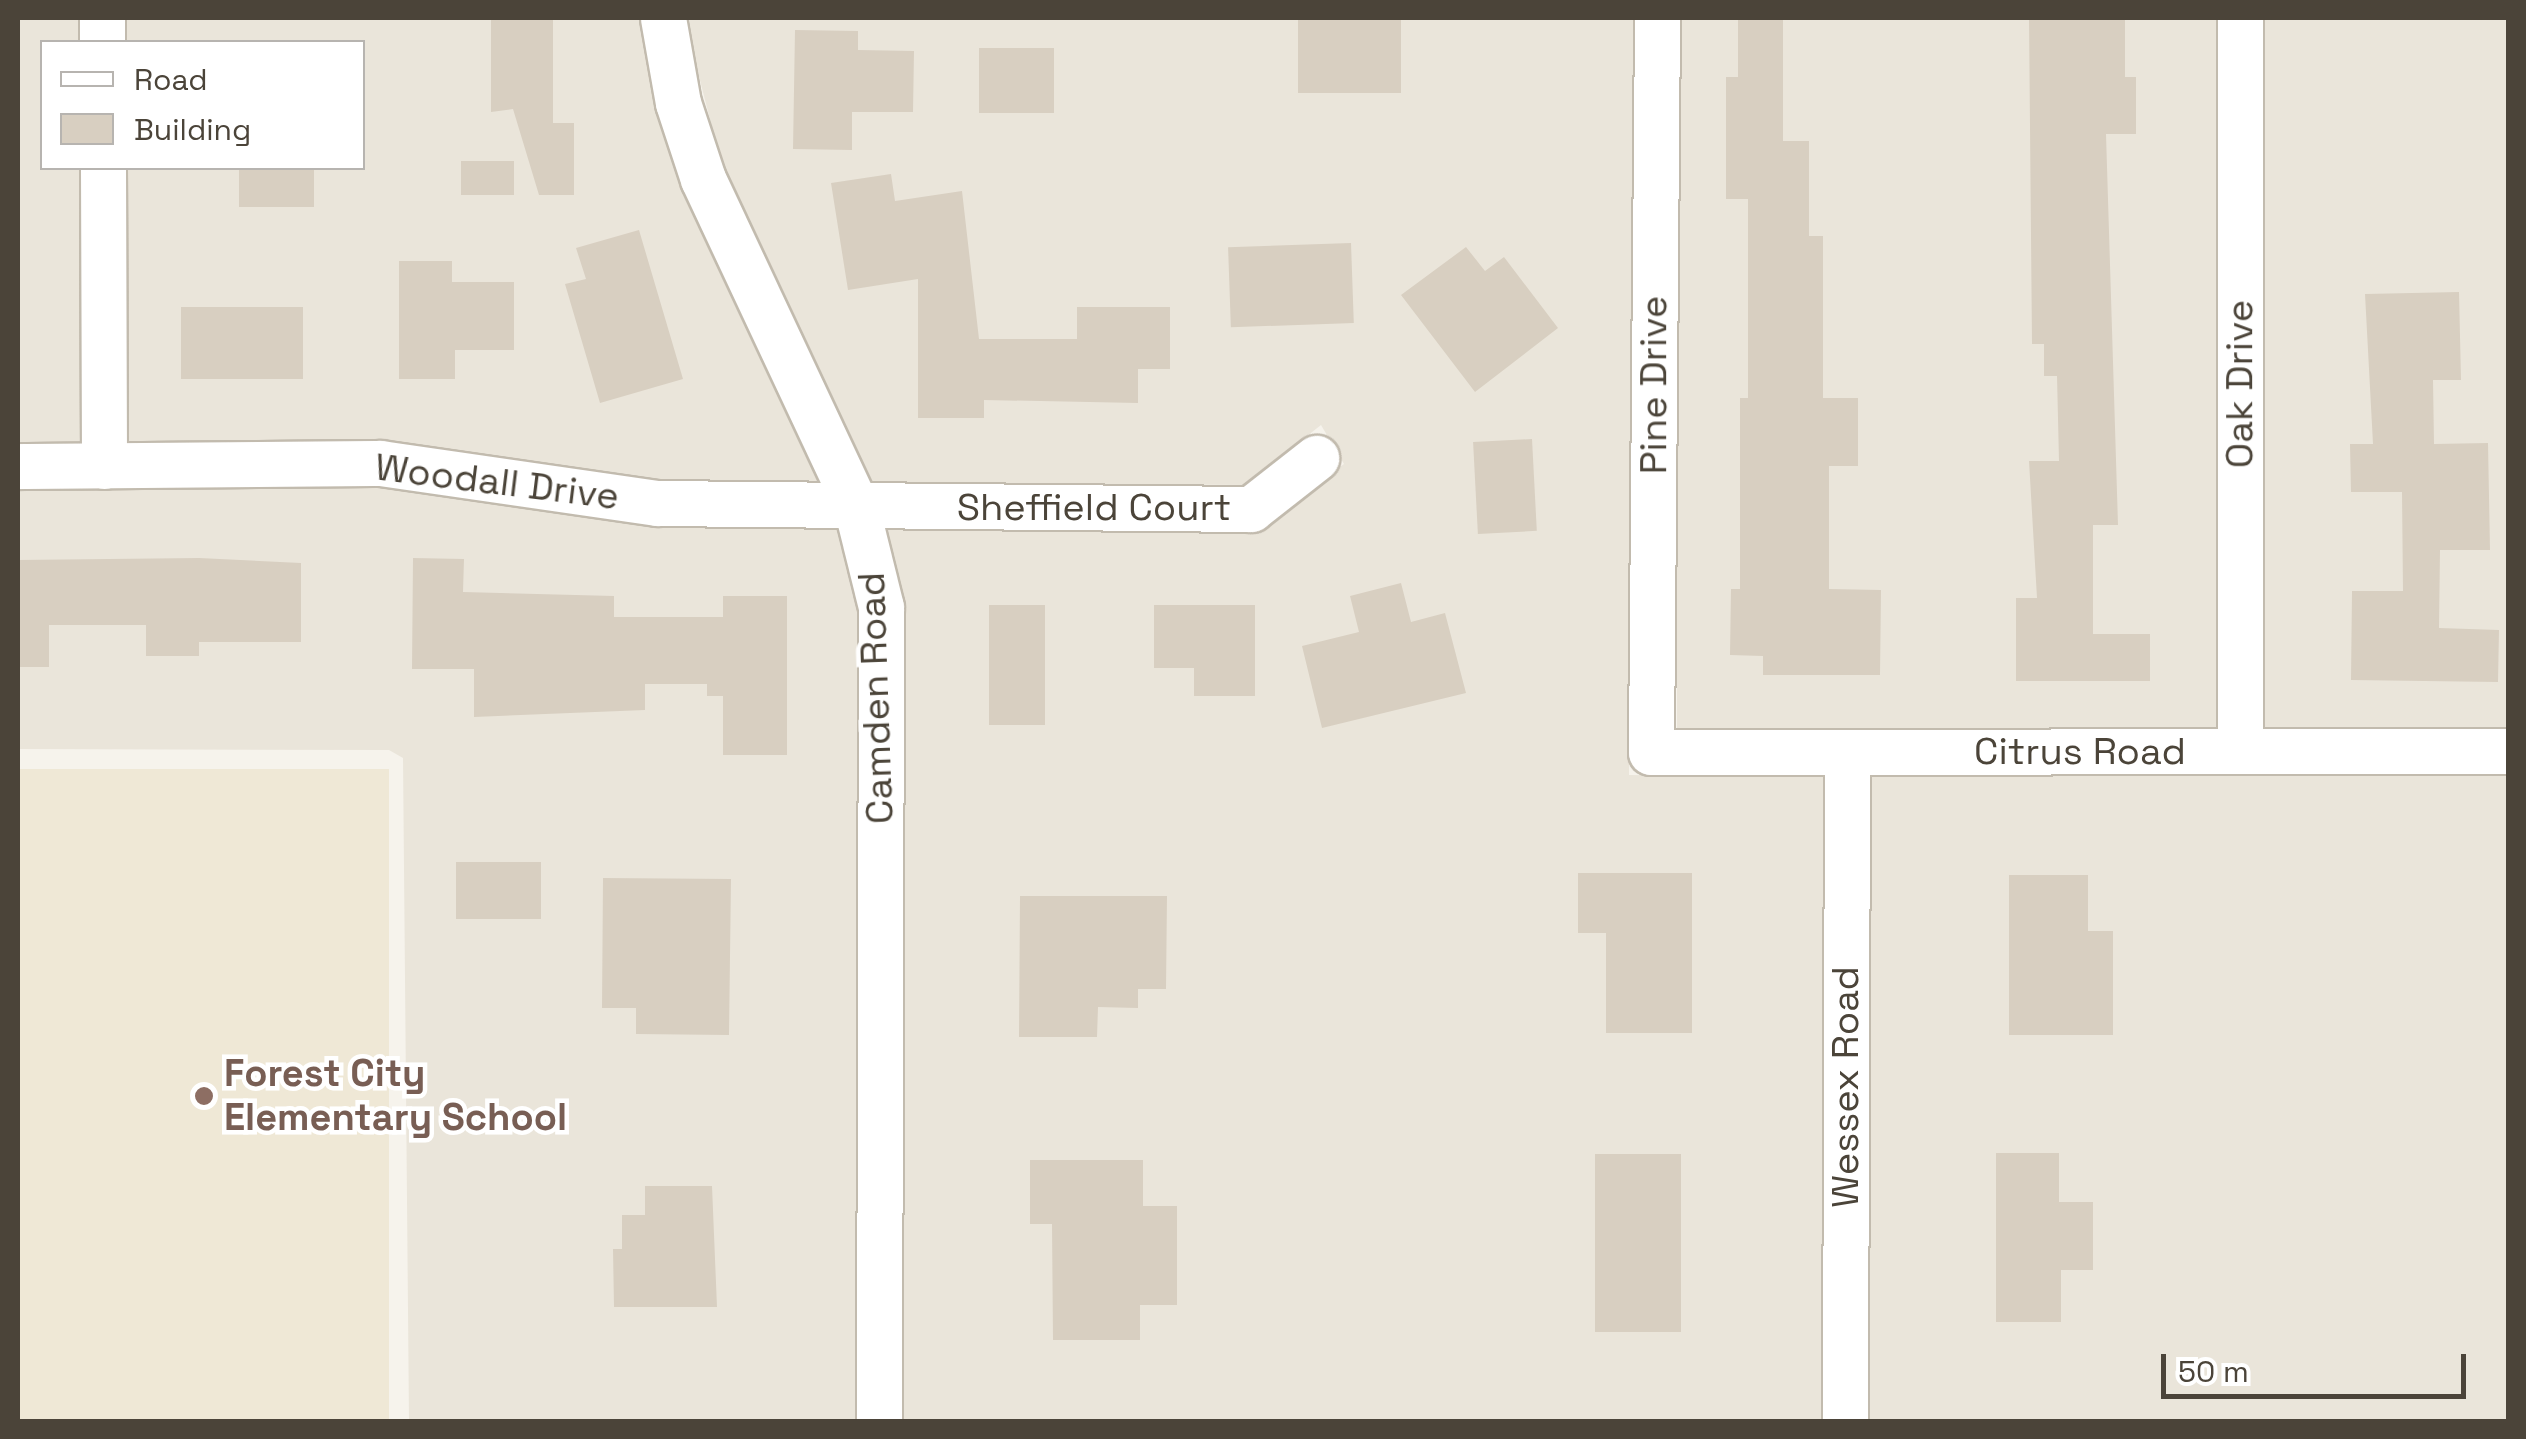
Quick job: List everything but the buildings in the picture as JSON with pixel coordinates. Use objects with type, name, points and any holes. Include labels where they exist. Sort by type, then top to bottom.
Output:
[{"type":"street","name":"Camden Road","points":[[663,18],[678,103],[703,178],[856,506],[881,607],[880,1422]]},
{"type":"street","name":"Pine Drive","points":[[1651,752],[1656,18]]},
{"type":"street","name":"Oak Drive","points":[[2240,18],[2240,751]]},
{"type":"street","points":[[102,170],[104,466]]},
{"type":"street","name":"Sheffield Court","points":[[856,506],[1251,509],[1316,458]]},
{"type":"street","name":"Woodall Drive","points":[[18,466],[380,464],[657,502],[856,506]]},
{"type":"street","name":"Citrus Road","points":[[1651,752],[2508,751]]},
{"type":"street","name":"Wessex Road","points":[[1845,1422],[1847,753]]},
{"type":"shaded area","points":[[18,18],[81,18],[81,40],[40,40],[40,170],[82,170],[83,442],[18,442]]},
{"type":"shaded area","points":[[122,18],[642,18],[684,189],[820,482],[658,479],[381,440],[125,442],[123,170],[365,170],[365,40],[123,40]]},
{"type":"shaded area","points":[[684,18],[1636,18],[1629,775],[1826,777],[1824,1421],[900,1421],[902,607],[887,530],[1251,532],[1344,464],[1321,425],[1245,485],[868,482],[723,170]]},
{"type":"shaded area","points":[[1677,18],[2219,18],[2219,729],[1677,729]]},
{"type":"shaded area","points":[[2260,18],[2508,18],[2508,727],[2260,727]]},
{"type":"shaded area","points":[[380,487],[655,526],[842,530],[860,609],[859,1421],[409,1421],[403,758],[389,750],[18,749],[18,490]]},
{"type":"shaded area","name":"Forest City Elementary School","points":[[18,769],[389,769],[389,1421],[18,1421]]},
{"type":"shaded area","points":[[1868,775],[2508,775],[2508,1421],[1868,1421]]},
{"type":"place","name":"Forest City Elementary School","points":[[204,1096]]}]
